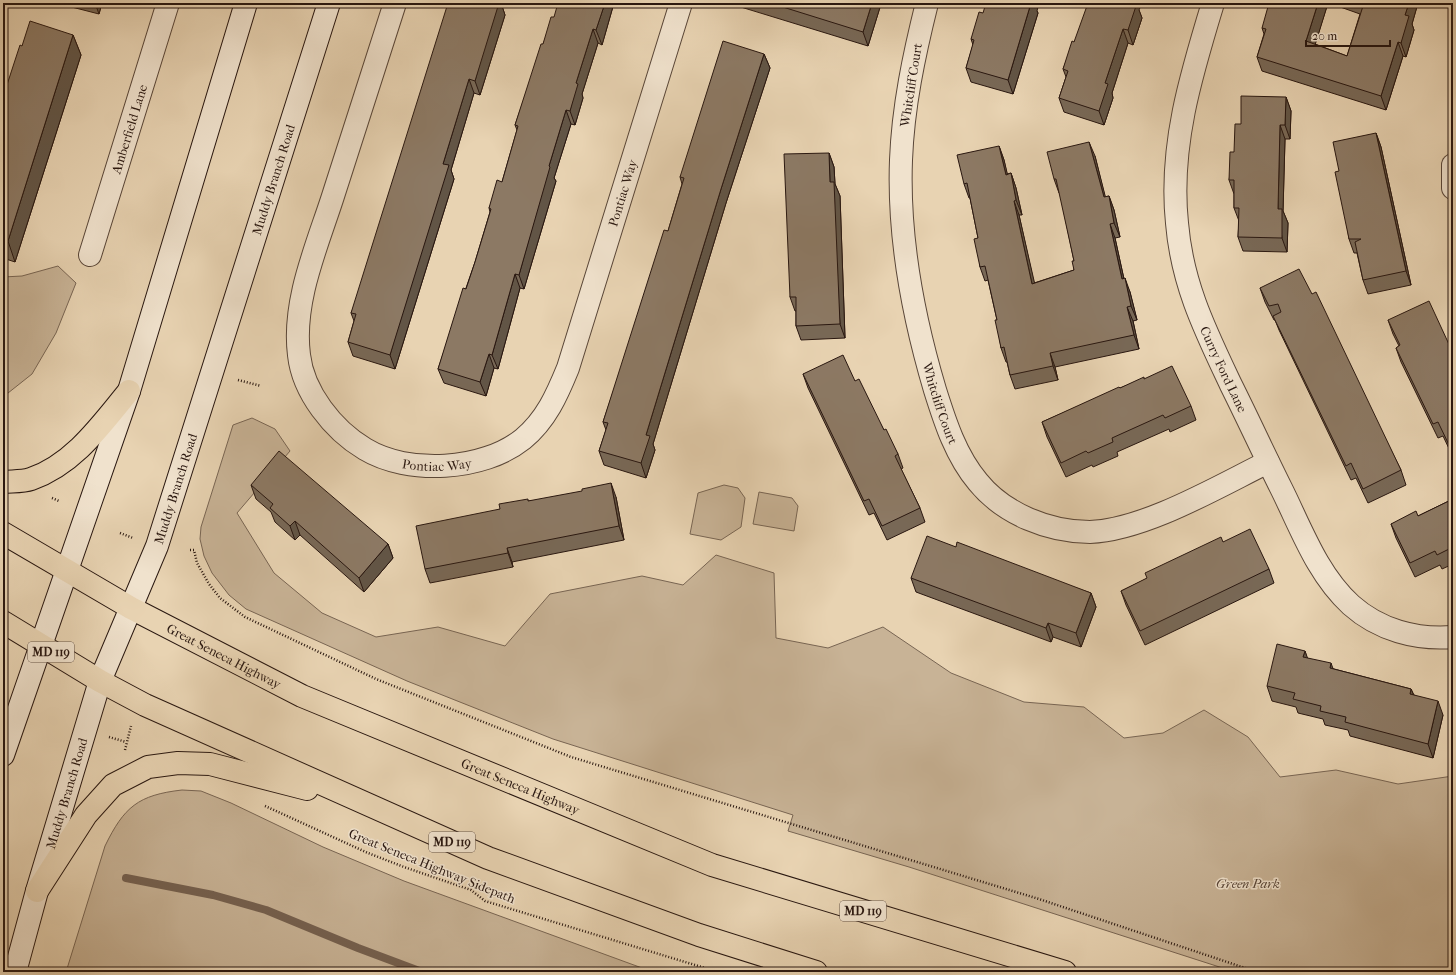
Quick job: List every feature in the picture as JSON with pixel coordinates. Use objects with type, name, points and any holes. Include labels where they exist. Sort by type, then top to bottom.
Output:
[{"type":"main road","points":[[3,482],[30,479],[65,462],[93,436],[129,391]]},
{"type":"main road","name":"Great Seneca Highway","points":[[3,533],[67,572],[131,608],[302,696],[712,865],[1065,972]]},
{"type":"main road","name":"MD 119","points":[[3,622],[100,681],[145,705],[495,861],[699,935],[816,972]]},
{"type":"main road","points":[[37,891],[86,815],[113,785],[148,767],[178,762],[210,764],[367,804]]},
{"type":"street","name":"Amberfield Lane","points":[[90,256],[168,3]]},
{"type":"street","points":[[3,755],[129,391],[246,3]]},
{"type":"street","name":"Muddy Branch Road","points":[[15,972],[37,891],[100,681],[158,543],[329,3]]},
{"type":"street","name":"Pontiac Way","points":[[395,3],[305,284],[298,334],[299,356],[304,377],[314,398],[345,433],[365,449],[396,461],[426,466],[449,466],[476,461],[501,452],[522,439],[540,423],[554,400],[568,368],[681,3]]},
{"type":"street","name":"Whitcliff Court","points":[[926,3],[910,74],[904,121],[901,162],[904,247],[910,291],[923,350],[945,422],[964,462],[978,482],[997,501],[1024,518],[1055,528],[1090,532],[1130,526],[1169,510],[1268,462]]},
{"type":"street","name":"Curry Ford Lane","points":[[1213,3],[1195,62],[1180,126],[1175,186],[1176,223],[1183,265],[1199,318],[1268,462],[1331,585],[1351,605],[1371,620],[1392,630],[1415,636],[1437,638],[1453,637]]},
{"type":"street","points":[[1453,165],[1453,188]]},
{"type":"path","points":[[238,380],[261,386]]},
{"type":"path","points":[[120,533],[135,539]]},
{"type":"path","points":[[190,550],[194,550],[197,563],[216,593],[234,610],[245,617],[376,679],[571,757],[1039,899],[1256,972]]},
{"type":"path","points":[[124,756],[126,742],[132,723]]},
{"type":"path","points":[[109,737],[126,742]]},
{"type":"path","name":"Great Seneca Highway Sidepath","points":[[264,806],[368,853],[471,890],[485,901],[718,972]]},
{"type":"green space","points":[[58,266],[76,283],[56,333],[32,374],[3,397],[3,277],[22,276]]},
{"type":"green space","name":"Green Park","points":[[252,418],[275,429],[290,451],[237,513],[274,573],[322,613],[376,637],[438,627],[505,646],[550,594],[642,576],[683,585],[716,555],[774,573],[776,638],[828,648],[883,627],[951,673],[1024,702],[1084,707],[1124,738],[1163,733],[1204,710],[1248,737],[1280,777],[1336,770],[1398,784],[1453,776],[1453,972],[1235,972],[909,867],[788,831],[793,815],[553,739],[407,681],[246,609],[229,595],[212,573],[204,556],[200,539],[201,527],[233,425]]},
{"type":"green space","points":[[724,485],[738,488],[745,498],[741,527],[721,540],[690,534],[698,493]]},
{"type":"green space","points":[[759,492],[792,498],[798,506],[794,531],[753,524]]},
{"type":"green space","points":[[182,790],[201,791],[231,803],[323,847],[404,881],[653,972],[66,972],[105,846],[119,822],[126,812],[143,800],[154,795]]},
{"type":"building","points":[[448,3],[499,3],[475,81],[469,79],[443,164],[449,165],[390,355],[348,342],[356,314],[351,313]]},
{"type":"building","points":[[558,3],[605,3],[596,30],[593,29],[576,83],[578,84],[570,111],[566,110],[519,275],[515,274],[492,355],[489,354],[480,382],[438,369],[463,288],[466,289],[475,262],[491,209],[489,208],[497,180],[502,182],[518,126],[515,125],[541,44],[543,44],[551,17],[554,17]]},
{"type":"building","points":[[770,3],[872,3],[863,32]]},
{"type":"building","points":[[986,3],[1031,3],[1008,80],[966,68],[974,40],[971,39],[979,12],[983,13]]},
{"type":"building","points":[[1088,3],[1137,3],[1128,30],[1123,29],[1105,83],[1108,84],[1099,111],[1059,98],[1068,71],[1063,69],[1072,41],[1074,42]]},
{"type":"building","points":[[1269,3],[1318,3],[1306,41],[1347,56],[1364,3],[1409,3],[1405,15],[1409,16],[1401,43],[1398,42],[1381,96],[1257,57],[1266,29],[1262,28]]},
{"type":"building","points":[[30,21],[73,35],[8,241],[3,239],[3,97],[20,45],[22,46]]},
{"type":"building","points":[[723,41],[764,54],[646,435],[650,436],[641,463],[599,451],[608,423],[603,422],[664,230],[668,231],[684,178],[680,177]]},
{"type":"building","points":[[1241,96],[1286,97],[1285,125],[1280,125],[1278,209],[1282,209],[1282,238],[1238,237],[1239,208],[1234,208],[1234,180],[1229,180],[1230,152],[1234,152],[1235,124],[1241,124]]},
{"type":"building","points":[[1376,133],[1406,271],[1363,280],[1355,242],[1361,239],[1349,239],[1335,172],[1339,171],[1333,142]]},
{"type":"building","points":[[1089,142],[1104,197],[1109,196],[1114,223],[1110,224],[1122,279],[1125,278],[1131,306],[1127,307],[1134,335],[1050,353],[1053,366],[1010,375],[1004,347],[1001,348],[995,320],[997,320],[985,266],[980,267],[974,239],[978,238],[967,183],[964,184],[957,155],[999,146],[1006,175],[1011,173],[1016,200],[1014,201],[1032,284],[1074,270],[1072,261],[1074,261],[1056,179],[1054,179],[1047,152]]},
{"type":"building","points":[[829,153],[830,182],[834,182],[840,324],[796,326],[796,297],[790,297],[784,154]]},
{"type":"building","points":[[1299,269],[1312,294],[1316,292],[1401,470],[1363,489],[1351,463],[1346,466],[1273,316],[1281,312],[1278,304],[1269,306],[1260,288]]},
{"type":"building","points":[[1429,301],[1453,353],[1453,446],[1450,447],[1438,422],[1433,424],[1396,348],[1400,345],[1388,320]]},
{"type":"building","points":[[843,355],[855,381],[859,379],[884,430],[886,429],[898,454],[895,456],[920,508],[882,526],[869,499],[864,501],[803,374]]},
{"type":"building","points":[[1172,366],[1191,406],[1165,418],[1163,415],[1112,438],[1113,442],[1088,453],[1086,451],[1061,463],[1042,422],[1119,387],[1120,388],[1144,377],[1144,379]]},
{"type":"building","points":[[279,451],[388,544],[359,578],[295,521],[290,526],[270,508],[273,504],[251,485]]},
{"type":"building","points":[[611,483],[619,526],[507,548],[508,553],[425,569],[416,526],[500,509],[499,504],[528,499],[528,501],[582,491],[582,489]]},
{"type":"building","points":[[1453,499],[1453,547],[1437,555],[1435,551],[1410,563],[1391,524],[1416,511],[1418,516]]},
{"type":"building","points":[[1250,529],[1269,569],[1140,631],[1121,591],[1147,578],[1145,573],[1221,537],[1223,542]]},
{"type":"building","points":[[927,536],[956,547],[957,542],[1091,593],[1076,633],[1048,623],[1046,628],[911,578]]},
{"type":"building","points":[[1277,644],[1305,651],[1303,657],[1331,663],[1330,668],[1411,689],[1410,694],[1438,701],[1428,744],[1345,722],[1346,717],[1320,711],[1321,706],[1293,699],[1295,693],[1267,686]]},
{"type":"waterway","points":[[126,878],[213,895],[266,910],[358,948],[422,972]]}]
